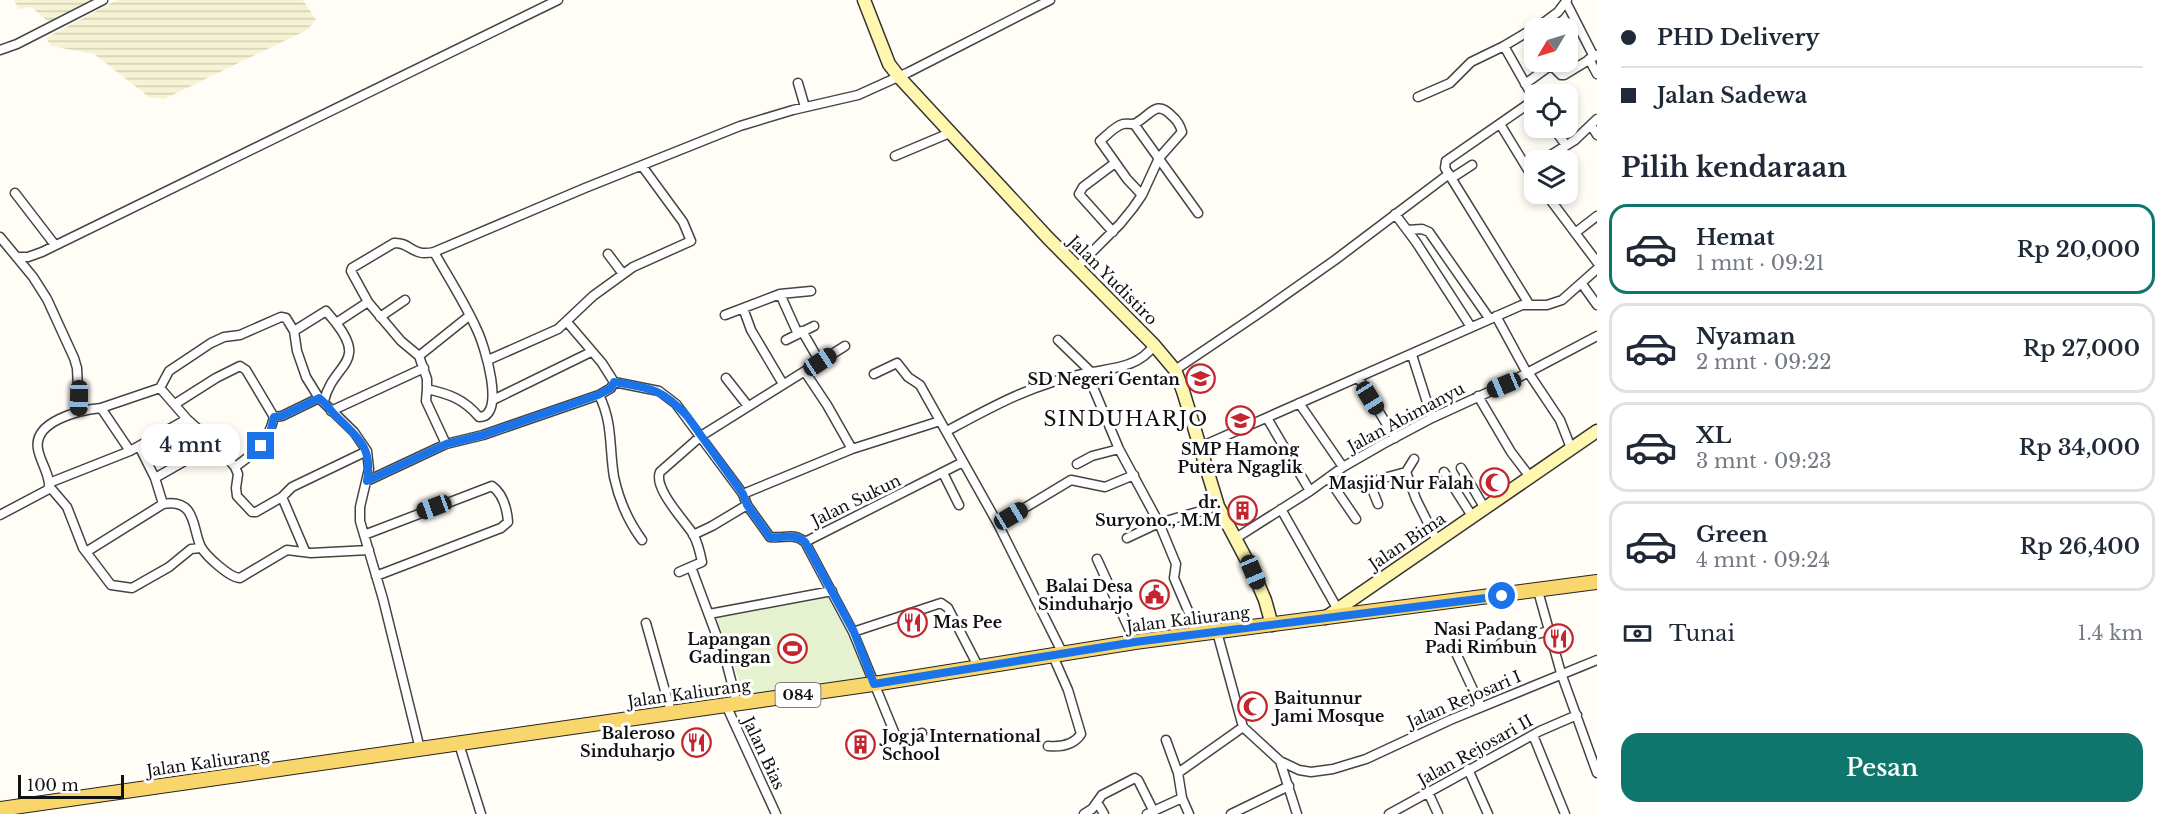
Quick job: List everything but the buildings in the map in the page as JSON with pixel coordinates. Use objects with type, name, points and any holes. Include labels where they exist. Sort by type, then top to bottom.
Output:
[{"type":"main road","name":"Jalan Kaliurang","points":[[0,809],[874,684],[1135,642],[1325,618],[1343,609],[1538,591],[1597,582]]},
{"type":"street","points":[[0,50],[17,44],[103,0]]},
{"type":"street","points":[[17,257],[28,257],[42,252],[558,0]]},
{"type":"street","name":"Jalan Yudistiro","points":[[864,0],[889,64],[899,76],[1077,267],[1154,345],[1175,370],[1218,506],[1265,600],[1272,625]]},
{"type":"street","points":[[446,444],[426,401],[427,379],[419,356],[401,341],[368,302],[351,271],[354,265],[398,242],[416,253],[434,252],[740,126],[805,107],[858,95],[1050,0]]},
{"type":"street","points":[[1418,97],[1450,83],[1472,62],[1546,21],[1558,12],[1566,1],[1593,57],[1597,74]]},
{"type":"street","points":[[1504,46],[1525,84],[1551,65],[1561,75],[1564,75],[1593,57]]},
{"type":"street","points":[[798,83],[805,107]]},
{"type":"street","points":[[1524,107],[1446,161],[1445,168],[1529,304]]},
{"type":"street","points":[[1077,267],[1113,232],[1142,195],[1159,158],[1182,132],[1174,118],[1165,109],[1159,108],[1134,124],[1120,125],[1100,141],[1142,195]]},
{"type":"street","points":[[1594,122],[1597,135]]},
{"type":"street","points":[[1558,150],[1575,140],[1594,122]]},
{"type":"street","points":[[1134,124],[1198,213]]},
{"type":"street","points":[[1500,124],[1524,158]]},
{"type":"street","points":[[895,156],[952,132]]},
{"type":"street","points":[[1561,138],[1566,145]]},
{"type":"street","points":[[1113,232],[1079,194],[1083,188],[1115,163]]},
{"type":"street","points":[[1175,370],[1261,312],[1450,176],[1472,165]]},
{"type":"street","points":[[488,360],[538,339],[567,322],[593,296],[633,267],[691,242],[683,222],[642,166]]},
{"type":"street","points":[[15,193],[55,244]]},
{"type":"street","points":[[1553,204],[1597,262]]},
{"type":"street","points":[[1395,214],[1471,327]]},
{"type":"street","points":[[1575,233],[1597,216]]},
{"type":"street","points":[[1407,230],[1422,229],[1430,232],[1493,317],[1527,373],[1560,420],[1571,448]]},
{"type":"street","points":[[0,237],[48,299],[77,368],[79,410]]},
{"type":"street","points":[[0,254],[9,248]]},
{"type":"street","points":[[427,389],[452,395],[465,402],[479,417],[486,416],[491,411],[493,400],[488,360],[477,329],[434,252]]},
{"type":"street","points":[[608,254],[623,274]]},
{"type":"street","points":[[1200,447],[1522,305],[1542,306],[1562,300],[1597,269]]},
{"type":"street","points":[[1582,284],[1597,305]]},
{"type":"street","points":[[725,315],[780,294],[811,291]]},
{"type":"street","points":[[780,294],[800,333],[820,362]]},
{"type":"street","points":[[380,317],[405,300]]},
{"type":"street","points":[[336,323],[368,302]]},
{"type":"street","points":[[743,308],[751,330],[783,384]]},
{"type":"street","points":[[274,417],[322,400],[350,355],[347,337],[326,311],[294,331]]},
{"type":"street","points":[[419,356],[469,316]]},
{"type":"street","points":[[201,548],[191,549],[169,567],[132,588],[111,585],[86,552],[67,507],[49,484],[37,439],[43,429],[79,410],[101,408],[160,388],[169,371],[211,342],[224,337],[240,335],[281,317],[286,318],[294,331],[297,351],[306,377],[331,411],[354,432],[367,451],[369,469],[360,507],[360,521],[420,749]]},
{"type":"street","points":[[367,481],[446,444],[483,435],[598,395],[611,388],[614,382],[602,363],[567,322]]},
{"type":"street","points":[[786,339],[814,326]]},
{"type":"street","name":"Jalan Abimanyu","points":[[1236,538],[1343,467],[1432,418],[1527,373],[1597,336]]},
{"type":"street","points":[[1058,340],[1089,373],[1119,449],[1160,523],[1176,564],[1174,578],[1198,634]]},
{"type":"street","points":[[947,431],[1039,385],[1059,378],[1134,363],[1149,352],[1154,345]]},
{"type":"street","points":[[679,572],[702,562],[693,535],[664,493],[658,475],[701,436],[845,346]]},
{"type":"street","points":[[493,400],[591,352]]},
{"type":"street","points":[[1412,355],[1432,418]]},
{"type":"street","points":[[874,374],[898,364],[908,377],[920,385],[998,524],[1058,655],[1081,734],[1078,739],[1060,747],[1048,746]]},
{"type":"street","points":[[175,404],[240,366],[246,370],[274,417],[270,433],[261,446],[235,467]]},
{"type":"street","points":[[331,411],[424,368]]},
{"type":"street","points":[[805,372],[852,449]]},
{"type":"street","points":[[1358,377],[1395,438]]},
{"type":"street","points":[[726,378],[748,406]]},
{"type":"street","name":"Jalan Sukun","points":[[614,382],[659,391],[676,404],[743,494],[747,505],[770,537],[792,535],[805,542],[963,462]]},
{"type":"street","points":[[160,388],[235,467],[238,474],[237,496],[252,512],[282,497],[292,487],[367,451]]},
{"type":"street","points":[[598,395],[605,408],[610,427],[614,474],[621,501],[630,523],[642,540]]},
{"type":"street","points":[[1478,396],[1508,448],[1530,477]]},
{"type":"street","points":[[1299,403],[1343,467]]},
{"type":"street","points":[[101,408],[130,451]]},
{"type":"street","points":[[0,515],[45,492],[49,484],[130,451],[187,418]]},
{"type":"street","points":[[1267,418],[1310,491]]},
{"type":"street","points":[[743,494],[852,449],[940,421]]},
{"type":"street","name":"Jalan Bima","points":[[1343,609],[1484,507],[1597,431]]},
{"type":"street","points":[[155,478],[212,441]]},
{"type":"street","points":[[139,446],[155,478],[164,504]]},
{"type":"street","points":[[1077,464],[1092,456],[1119,449]]},
{"type":"street","points":[[1378,504],[1371,488],[1371,482],[1406,472],[1414,459]]},
{"type":"street","points":[[1461,468],[1484,507]]},
{"type":"street","points":[[1406,472],[1416,499],[1437,541]]},
{"type":"street","points":[[1444,472],[1472,516]]},
{"type":"street","points":[[943,474],[959,505]]},
{"type":"street","points":[[998,524],[1071,480],[1104,487],[1134,475]]},
{"type":"street","points":[[1328,478],[1356,519]]},
{"type":"street","points":[[364,535],[492,486],[499,493],[507,514],[508,522],[501,528],[376,576]]},
{"type":"street","points":[[282,497],[305,551]]},
{"type":"street","points":[[86,552],[164,504],[180,504],[188,512],[195,522],[201,548],[235,578],[240,578],[287,550],[311,553],[369,550]]},
{"type":"street","points":[[693,535],[747,505]]},
{"type":"street","points":[[1126,538],[1160,523],[1218,506]]},
{"type":"street","points":[[1281,509],[1343,609]]},
{"type":"street","points":[[805,542],[854,632],[897,739],[901,740],[922,733]]},
{"type":"street","points":[[1097,559],[1135,642]]},
{"type":"street","name":"Jalan Bias","points":[[691,567],[726,661],[731,704],[776,814]]},
{"type":"street","points":[[709,614],[832,591]]},
{"type":"street","points":[[1538,591],[1561,673],[1597,773]]},
{"type":"street","points":[[854,632],[941,603],[948,608],[979,668]]},
{"type":"street","points":[[646,623],[671,712]]},
{"type":"street","points":[[1501,643],[1549,631]]},
{"type":"street","points":[[1178,772],[1243,727],[1216,632]]},
{"type":"street","points":[[1456,653],[1481,707]]},
{"type":"street","name":"Jalan Rejosari I","points":[[1243,727],[1280,761],[1299,770],[1311,772],[1333,769],[1366,759],[1481,707],[1597,660]]},
{"type":"street","name":"Jalan Rejosari II","points":[[1389,814],[1402,811],[1428,792],[1468,769],[1577,715]]},
{"type":"street","points":[[1533,735],[1565,814]]},
{"type":"street","points":[[1166,740],[1178,772],[1182,798],[1189,814]]},
{"type":"street","points":[[459,744],[481,814]]},
{"type":"street","points":[[1280,761],[1297,814]]},
{"type":"street","points":[[1468,769],[1488,814]]},
{"type":"street","points":[[1084,814],[1092,809],[1102,795],[1136,778],[1150,812],[1182,798]]},
{"type":"street","points":[[1235,813],[1288,786]]},
{"type":"street","points":[[1428,792],[1438,814]]},
{"type":"street","points":[[1097,802],[1104,814]]},
{"type":"shaded area","points":[[14,0],[94,0],[50,23],[31,7],[18,9]]},
{"type":"shaded area","points":[[117,0],[303,0],[316,20],[307,30],[164,99],[149,97],[94,54],[51,46],[46,38]]},
{"type":"green space","name":"Lapangan Gadingan","points":[[829,596],[871,679],[746,698],[716,617]]},
{"type":"place","name":"SD Negeri Gentan","points":[[1201,379]]},
{"type":"place","name":"SMP Hamong Putera Ngaglik","points":[[1240,421]]},
{"type":"place","name":"Masjid Nur Falah","points":[[1495,483]]},
{"type":"place","name":"dr. Suryono., M.M","points":[[1242,511]]},
{"type":"place","name":"Balai Desa Sinduharjo","points":[[1154,595]]},
{"type":"place","name":"Mas Pee","points":[[912,622]]},
{"type":"place","name":"Nasi Padang Padi Rimbun","points":[[1558,638]]},
{"type":"place","name":"Lapangan Gadingan","points":[[792,648]]},
{"type":"place","name":"Baitunnur Jami Mosque","points":[[1253,707]]},
{"type":"place","name":"Baleroso Sinduharjo","points":[[696,742]]},
{"type":"place","name":"Jogja International School","points":[[861,745]]},
{"type":"district","name":"SINDUHARJO","points":[[1126,419]]},
{"type":"route","points":[[261,446],[270,433],[274,417],[282,416],[319,398],[354,432],[367,451],[369,469],[367,481],[446,444],[483,435],[598,395],[611,388],[614,382],[659,391],[687,416],[743,494],[747,505],[770,537],[792,535],[805,542],[854,632],[874,684],[1135,642],[1502,596]]}]
